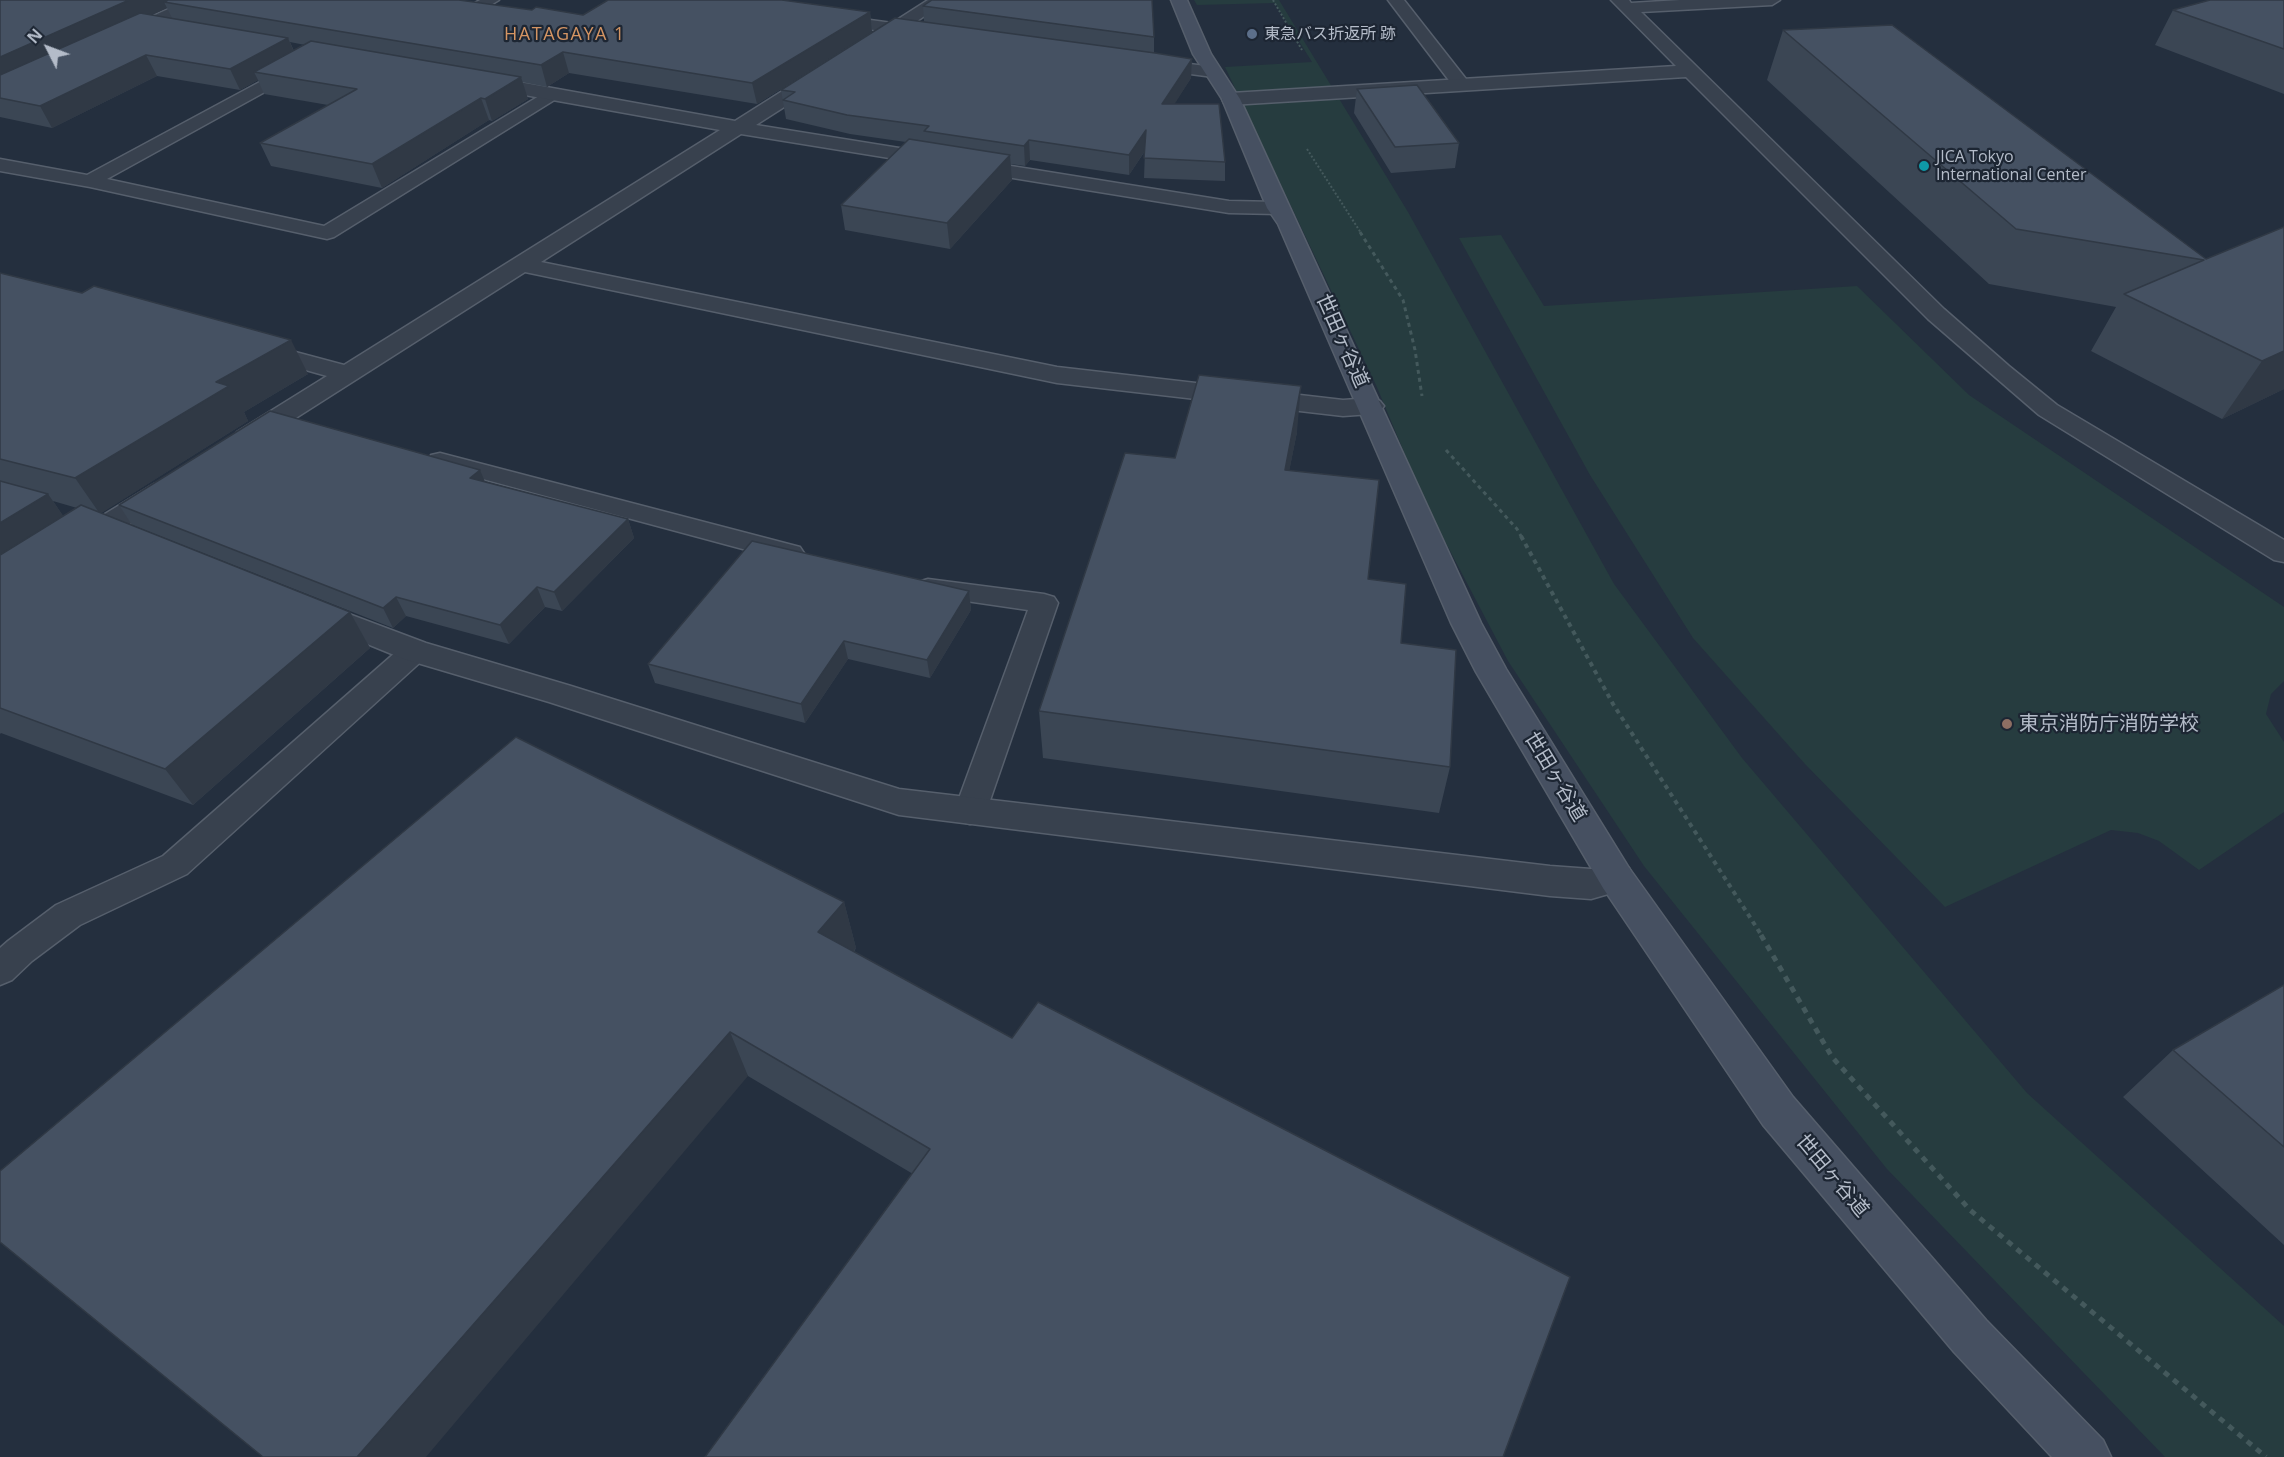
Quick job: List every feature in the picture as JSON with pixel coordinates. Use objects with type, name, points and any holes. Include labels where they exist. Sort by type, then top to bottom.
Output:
[{"type":"street","points":[[104,45],[202,0]]},
{"type":"street","points":[[231,448],[940,0]]},
{"type":"street","name":"世田ヶ谷道","points":[[1179,0],[1202,54],[1231,99],[1278,208],[1289,224],[1466,623],[1492,672],[1616,878],[1778,1111],[1970,1336],[2086,1457]]},
{"type":"street","points":[[1623,4],[1772,0]]},
{"type":"street","points":[[1623,4],[1936,314],[2008,377],[2048,410],[2284,553]]},
{"type":"street","points":[[147,25],[182,31]]},
{"type":"street","points":[[1231,99],[1460,83],[1692,71]]},
{"type":"street","points":[[462,78],[769,133],[1229,207],[1278,208]]},
{"type":"street","points":[[519,264],[1057,375],[1343,408],[1371,406]]},
{"type":"street","points":[[232,341],[348,374]]},
{"type":"street","points":[[0,592],[182,478]]},
{"type":"street","points":[[73,518],[138,540]]},
{"type":"street","points":[[293,603],[415,651],[560,694],[899,802],[1550,882],[1591,884],[1616,878]]},
{"type":"lane","points":[[471,10],[491,0]]},
{"type":"lane","points":[[1396,0],[1460,83]]},
{"type":"lane","points":[[821,18],[942,35]]},
{"type":"lane","points":[[90,181],[310,60]]},
{"type":"lane","points":[[1131,62],[1213,72]]},
{"type":"lane","points":[[0,165],[90,181],[327,233],[555,94]]},
{"type":"lane","points":[[279,418],[313,427]]},
{"type":"lane","points":[[416,454],[816,559]]},
{"type":"lane","points":[[908,584],[1044,603],[970,812]]},
{"type":"lane","points":[[7,954],[68,915],[175,865],[415,651]]},
{"type":"path","points":[[1263,98],[1273,118],[1311,152],[1403,300],[1415,350],[1423,405]]},
{"type":"path","points":[[1441,444],[1517,529],[1613,704],[1769,947],[1832,1057],[1970,1210],[2266,1457]]},
{"type":"green space","points":[[1194,0],[1279,0],[1408,212],[1614,584],[1742,758],[2027,1093],[2284,1326],[2284,1457],[2165,1457],[1887,1169],[1644,866],[1508,661],[1427,507],[1376,385],[1225,67],[1312,62],[1275,3],[1197,5]]},
{"type":"green space","name":"東京消防庁消防学校","points":[[1501,235],[1544,306],[1857,286],[1969,395],[2284,607],[2284,681],[2271,694],[2266,714],[2284,742],[2284,812],[2199,870],[2159,841],[2138,833],[2111,830],[1945,907],[1805,764],[1693,638],[1590,475],[1459,238]]},
{"type":"building","points":[[0,0],[129,0],[0,57]]},
{"type":"building","points":[[168,0],[459,0],[532,10],[536,7],[583,15],[608,0],[782,0],[870,12],[752,83],[563,52],[541,65],[164,2]]},
{"type":"building","points":[[932,0],[1152,0],[1154,37],[923,6]]},
{"type":"building","points":[[2210,0],[2284,0],[2284,49],[2173,10]]},
{"type":"building","points":[[140,13],[288,38],[230,69],[146,55],[40,106],[0,98],[0,75]]},
{"type":"building","points":[[895,18],[1192,59],[1162,104],[1219,104],[1225,162],[1144,158],[1146,130],[1129,155],[1029,140],[1024,146],[924,131],[929,126],[847,115],[783,100],[795,92],[781,90]]},
{"type":"building","points":[[1892,25],[2206,259],[2284,227],[2284,351],[2262,361],[2124,294],[2204,260],[2016,229],[1783,30]]},
{"type":"building","points":[[311,41],[521,77],[485,99],[481,98],[372,164],[260,143],[357,89],[254,72]]},
{"type":"building","points":[[1417,85],[1459,143],[1395,147],[1357,89]]},
{"type":"building","points":[[909,139],[1010,155],[947,223],[841,205]]},
{"type":"building","points":[[0,273],[82,293],[94,286],[291,340],[216,382],[229,386],[75,478],[0,459]]},
{"type":"building","points":[[1199,375],[1301,386],[1285,470],[1379,480],[1368,579],[1406,584],[1401,643],[1456,650],[1450,767],[1039,711],[1125,453],[1175,458]]},
{"type":"building","points":[[270,411],[480,470],[470,478],[628,519],[554,592],[537,587],[500,625],[396,597],[383,608],[119,505]]},
{"type":"building","points":[[0,481],[48,494],[0,523]]},
{"type":"building","points":[[81,505],[350,612],[165,769],[0,708],[0,555]]},
{"type":"building","points":[[752,541],[969,591],[927,660],[844,641],[801,704],[648,664]]},
{"type":"building","points":[[516,737],[844,902],[818,932],[1012,1038],[1038,1002],[1570,1277],[1503,1457],[705,1457],[930,1149],[730,1032],[357,1457],[263,1457],[0,1242],[0,1171]]},
{"type":"building","points":[[2284,985],[2284,1147],[2173,1050]]},
{"type":"place","name":"東急バス折返所 跡","points":[[1252,34]]},
{"type":"place","name":"JICA Tokyo International Center","points":[[1924,166]]},
{"type":"place","name":"東京消防庁消防学校","points":[[2007,724]]},
{"type":"district","name":"HATAGAYA 1","points":[[565,35]]}]
